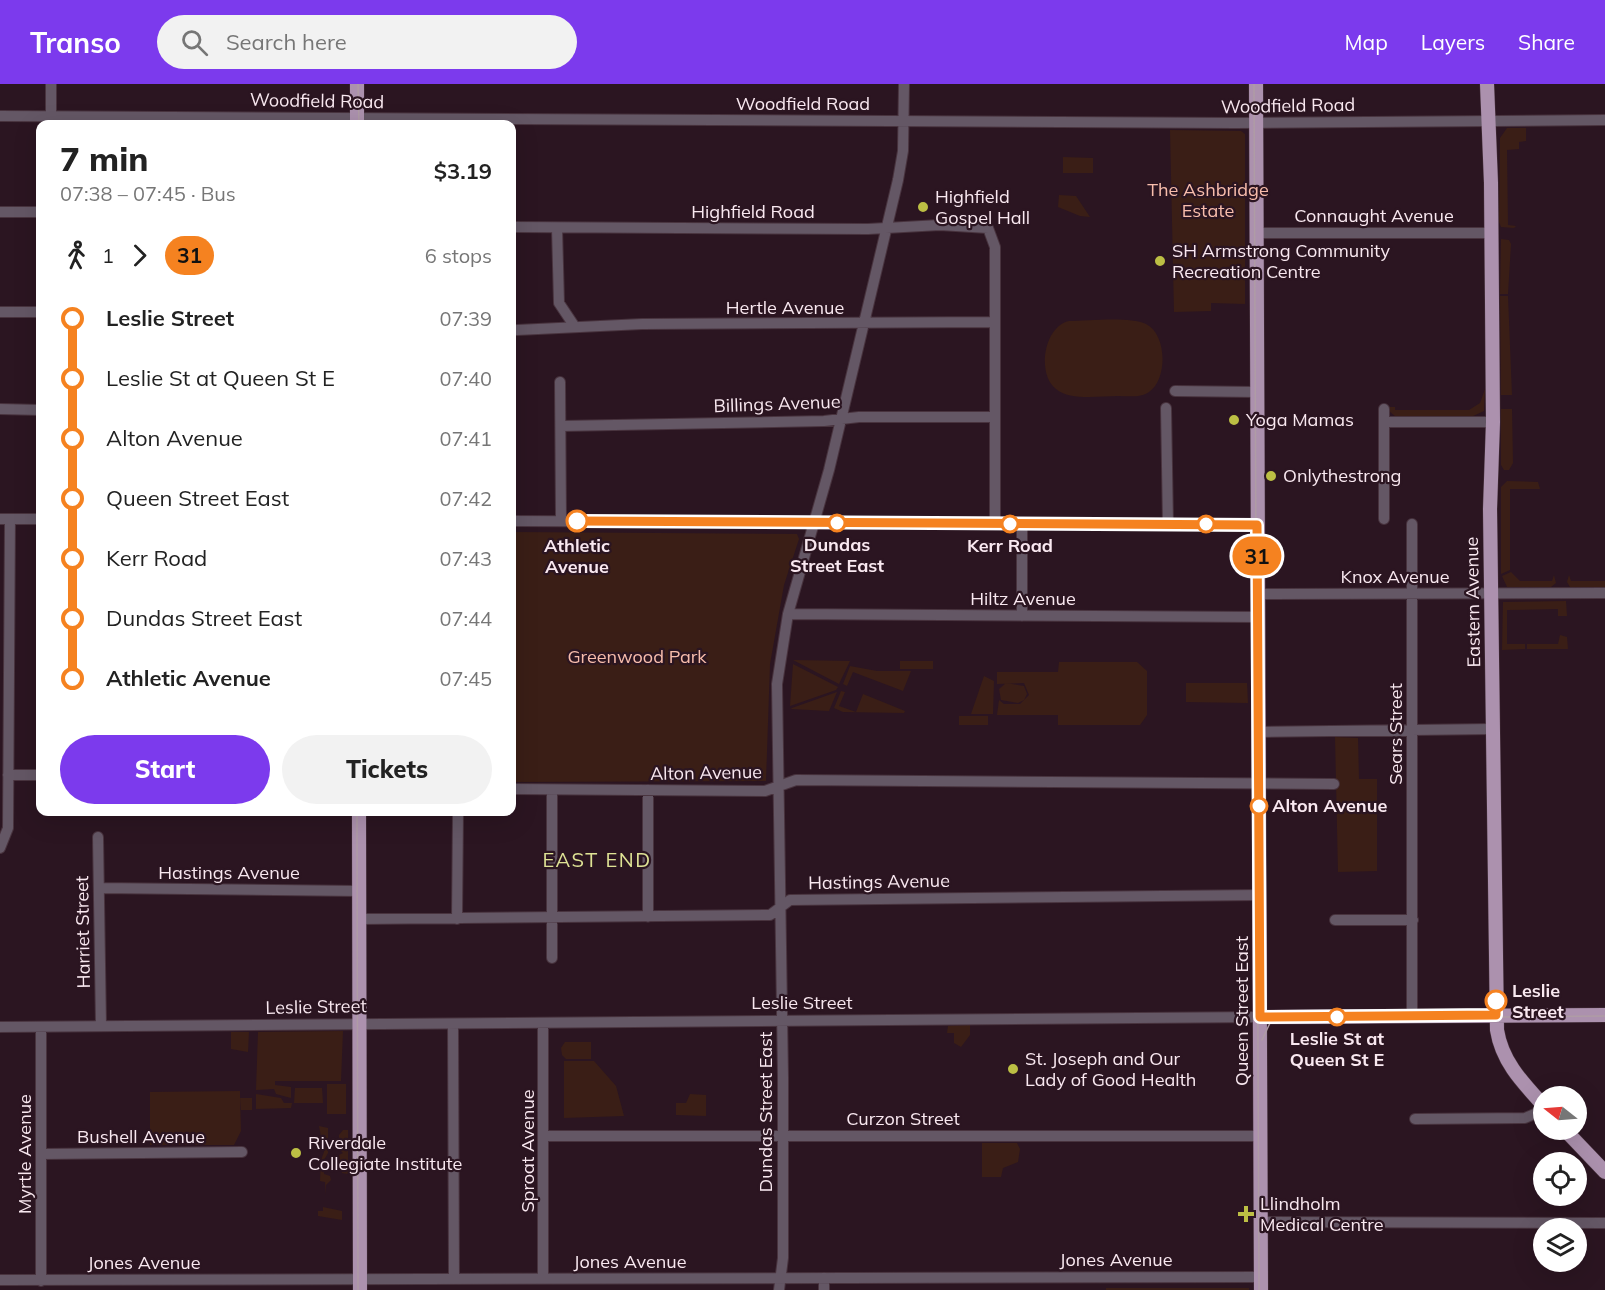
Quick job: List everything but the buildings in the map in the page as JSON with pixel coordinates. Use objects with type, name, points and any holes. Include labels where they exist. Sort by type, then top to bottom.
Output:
[{"type":"main road","points":[[357,84],[357,120]]},
{"type":"main road","name":"Queen Street East","points":[[1256,84],[1261,1283]]},
{"type":"main road","name":"Eastern Avenue","points":[[1487,84],[1492,233],[1491,593],[1496,1015],[1498,1040],[1510,1066],[1533,1094]]},
{"type":"main road","points":[[359,816],[359,1284]]},
{"type":"main road","name":"Leslie Street","points":[[1260,1017],[1605,1014]]},
{"type":"main road","points":[[1575,1140],[1605,1172]]},
{"type":"street","points":[[51,84],[51,116]]},
{"type":"street","name":"Dundas Street East","points":[[779,1290],[783,1135],[777,684],[788,614],[841,420],[887,227],[903,151],[904,84]]},
{"type":"street","name":"Woodfield Road","points":[[0,116],[296,120]]},
{"type":"street","name":"Woodfield Road","points":[[516,121],[1256,123],[1605,120]]},
{"type":"street","points":[[0,212],[36,212]]},
{"type":"street","name":"Highfield Road","points":[[516,227],[868,229],[980,226],[991,233],[995,247],[994,322]]},
{"type":"street","points":[[557,228],[558,303],[575,327]]},
{"type":"street","name":"Connaught Avenue","points":[[1256,233],[1492,233]]},
{"type":"street","points":[[0,312],[36,312]]},
{"type":"street","name":"Hertle Avenue","points":[[517,330],[642,324],[849,325],[864,322],[994,322]]},
{"type":"street","points":[[994,322],[995,524]]},
{"type":"street","points":[[560,382],[561,521]]},
{"type":"street","points":[[1175,391],[1257,392]]},
{"type":"street","points":[[1166,408],[1168,524]]},
{"type":"street","points":[[1384,409],[1384,519]]},
{"type":"street","points":[[0,410],[36,410]]},
{"type":"street","name":"Billings Avenue","points":[[561,426],[841,420],[859,417],[994,417]]},
{"type":"street","points":[[1384,422],[1493,422]]},
{"type":"street","points":[[0,848],[8,828],[8,775],[4,746],[5,519],[36,519]]},
{"type":"street","points":[[516,521],[1257,525]]},
{"type":"street","points":[[1022,524],[1022,616]]},
{"type":"street","name":"Sears Street","points":[[1412,524],[1412,1016]]},
{"type":"street","name":"Knox Avenue","points":[[1257,594],[1605,593]]},
{"type":"street","name":"Hiltz Avenue","points":[[788,614],[1257,617]]},
{"type":"street","points":[[1258,732],[1492,729]]},
{"type":"street","points":[[8,775],[36,775]]},
{"type":"street","name":"Alton Avenue","points":[[516,789],[765,791],[796,780],[1334,784]]},
{"type":"street","points":[[552,790],[552,958]]},
{"type":"street","points":[[648,790],[648,917]]},
{"type":"street","points":[[457,919],[458,816]]},
{"type":"street","name":"Harriet Street","points":[[98,837],[101,1026]]},
{"type":"street","name":"Hastings Avenue","points":[[99,888],[359,891]]},
{"type":"street","name":"Hastings Avenue","points":[[359,919],[770,915],[790,900],[1260,895]]},
{"type":"street","points":[[1335,920],[1413,920]]},
{"type":"street","name":"Leslie Street","points":[[0,1027],[1260,1017]]},
{"type":"street","name":"Sproat Avenue","points":[[543,1023],[543,1278]]},
{"type":"street","points":[[453,1024],[454,1279]]},
{"type":"street","name":"Myrtle Avenue","points":[[41,1028],[42,1281]]},
{"type":"street","points":[[1415,1119],[1533,1117]]},
{"type":"street","name":"Curzon Street","points":[[544,1136],[1261,1136]]},
{"type":"street","name":"Bushell Avenue","points":[[41,1154],[242,1152]]},
{"type":"street","points":[[1261,1222],[1605,1223]]},
{"type":"street","name":"Jones Avenue","points":[[0,1280],[359,1284],[454,1279],[543,1278],[704,1284],[781,1277],[1261,1283]]},
{"type":"street","points":[[824,1278],[824,1290]]},
{"type":"green space","points":[[1507,128],[1526,128],[1526,141],[1519,142],[1519,149],[1507,150],[1508,225],[1516,226],[1514,228],[1501,227],[1499,222],[1500,138]]},
{"type":"green space","name":"The Ashbridge Estate","points":[[1170,130],[1241,131],[1245,134],[1245,304],[1211,303],[1211,311],[1174,312]]},
{"type":"green space","points":[[1063,157],[1093,158],[1093,173],[1063,173]]},
{"type":"green space","points":[[1059,195],[1076,196],[1090,217],[1080,216],[1058,207]]},
{"type":"green space","points":[[1501,239],[1509,240],[1511,244],[1508,294],[1500,294]]},
{"type":"green space","points":[[1500,296],[1508,296],[1512,395],[1501,395]]},
{"type":"green space","points":[[1129,320],[1146,324],[1153,329],[1161,346],[1162,357],[1160,377],[1155,386],[1146,394],[1134,396],[1086,397],[1069,395],[1056,389],[1046,373],[1048,341],[1060,325],[1069,321]]},
{"type":"green space","points":[[1485,389],[1484,411],[1471,417],[1396,417],[1388,407],[1395,407],[1395,410],[1469,410],[1480,403]]},
{"type":"green space","points":[[1501,409],[1512,409],[1513,463],[1509,470],[1504,470],[1501,465]]},
{"type":"green space","points":[[1507,481],[1538,482],[1540,489],[1510,489],[1510,570],[1501,574],[1501,487]]},
{"type":"green space","name":"Greenwood Park","points":[[516,532],[797,534],[799,539],[784,585],[770,664],[766,781],[516,782]]},
{"type":"green space","points":[[1511,572],[1520,581],[1552,581],[1554,575],[1556,583],[1551,587],[1507,587],[1502,576]]},
{"type":"green space","points":[[1569,575],[1571,581],[1605,581],[1605,587],[1570,587],[1567,582]]},
{"type":"green space","points":[[1566,601],[1567,616],[1558,616],[1558,609],[1507,610],[1507,644],[1525,644],[1525,649],[1502,650],[1503,602]]},
{"type":"green space","points":[[1560,635],[1567,637],[1568,649],[1527,649],[1527,644],[1558,644]]},
{"type":"green space","points":[[793,660],[850,661],[839,684]]},
{"type":"green space","points":[[900,661],[933,661],[933,669],[900,669]]},
{"type":"green space","points":[[1059,662],[1137,662],[1147,671],[1147,715],[1140,725],[1058,725],[1058,715],[997,715],[999,700],[1004,704],[1020,704],[1029,695],[1024,683],[997,684],[997,672],[1058,672]]},
{"type":"green space","points":[[793,664],[838,687],[836,690],[790,706]]},
{"type":"green space","points":[[850,666],[877,671],[911,671],[903,691],[853,672],[847,686],[843,684]]},
{"type":"green space","points":[[984,676],[994,681],[993,714],[971,714]]},
{"type":"green space","points":[[1006,683],[1024,686],[1027,694],[1024,700],[1018,703],[1001,700],[999,689]]},
{"type":"green space","points":[[1186,683],[1247,683],[1248,703],[1186,702]]},
{"type":"green space","points":[[841,691],[845,692],[839,706],[856,712],[863,694],[905,711],[904,713],[843,712],[834,708]]},
{"type":"green space","points":[[837,692],[829,711],[791,709],[792,708]]},
{"type":"green space","points":[[959,716],[988,716],[988,725],[959,725]]},
{"type":"green space","points":[[1335,737],[1358,738],[1359,779],[1377,779],[1377,871],[1338,872]]},
{"type":"green space","points":[[970,1025],[970,1035],[961,1047],[954,1043],[954,1033],[947,1033],[948,1026]]},
{"type":"green space","points":[[343,1031],[341,1081],[275,1081],[275,1085],[291,1087],[291,1098],[276,1094],[274,1089],[256,1090],[258,1032]]},
{"type":"green space","points":[[231,1032],[249,1032],[248,1052],[231,1049]]},
{"type":"green space","points":[[565,1042],[591,1042],[591,1059],[566,1059],[562,1055],[561,1048]]},
{"type":"green space","points":[[564,1061],[594,1061],[616,1086],[624,1116],[564,1118]]},
{"type":"green space","points":[[327,1084],[346,1084],[346,1114],[327,1114]]},
{"type":"green space","points":[[295,1088],[322,1088],[323,1103],[294,1103]]},
{"type":"green space","points":[[240,1091],[241,1131],[234,1145],[150,1145],[150,1092]]},
{"type":"green space","points":[[256,1094],[281,1098],[284,1103],[292,1103],[291,1108],[256,1109]]},
{"type":"green space","points":[[690,1094],[706,1095],[706,1116],[676,1115],[676,1103],[686,1103]]},
{"type":"green space","points":[[240,1098],[252,1098],[252,1110],[241,1110]]},
{"type":"green space","points":[[319,1126],[328,1128],[328,1153],[324,1160],[324,1174],[330,1176],[331,1180],[326,1185],[326,1195],[325,1182],[320,1181],[321,1160],[324,1152]]},
{"type":"green space","points":[[343,1130],[348,1130],[348,1174],[342,1173],[339,1155],[343,1153],[339,1149],[339,1135]]},
{"type":"green space","points":[[982,1143],[1017,1143],[1020,1149],[1018,1162],[1003,1168],[1001,1177],[982,1177]]},
{"type":"green space","points":[[323,1207],[342,1211],[342,1220],[318,1216],[318,1211],[323,1211]]},
{"type":"green space","points":[[1106,1288],[1249,1288],[1249,1290],[1106,1290]]},
{"type":"tram line","points":[[358,84],[359,120]]},
{"type":"tram line","points":[[1254,84],[1259,1290]]},
{"type":"tram line","points":[[357,816],[358,1290]]},
{"type":"tram line","points":[[1262,1040],[1270,1023],[1289,1019],[1605,1016]]},
{"type":"bus line","name":"31","points":[[577,521],[1257,525],[1260,1017],[1496,1015],[1496,1001]]},
{"type":"place","name":"Highfield Gospel Hall","points":[[923,207]]},
{"type":"place","name":"SH Armstrong Community Recreation Centre","points":[[1160,261]]},
{"type":"place","name":"Yoga Mamas","points":[[1234,420]]},
{"type":"place","name":"Onlythestrong","points":[[1271,476]]},
{"type":"place","name":"Athletic Avenue","points":[[577,521]]},
{"type":"place","name":"Dundas Street East","points":[[837,523]]},
{"type":"place","name":"Kerr Road","points":[[1010,524]]},
{"type":"place","name":"Alton Avenue","points":[[1259,806]]},
{"type":"place","name":"Leslie Street","points":[[1496,1001]]},
{"type":"place","name":"Leslie St at Queen St E","points":[[1337,1017]]},
{"type":"place","name":"St. Joseph and Our Lady of Good Health","points":[[1013,1069]]},
{"type":"place","name":"Riverdale Collegiate Institute","points":[[296,1153]]},
{"type":"place","name":"Llindholm Medical Centre","points":[[1246,1214]]},
{"type":"district","name":"EAST END","points":[[597,860]]}]
